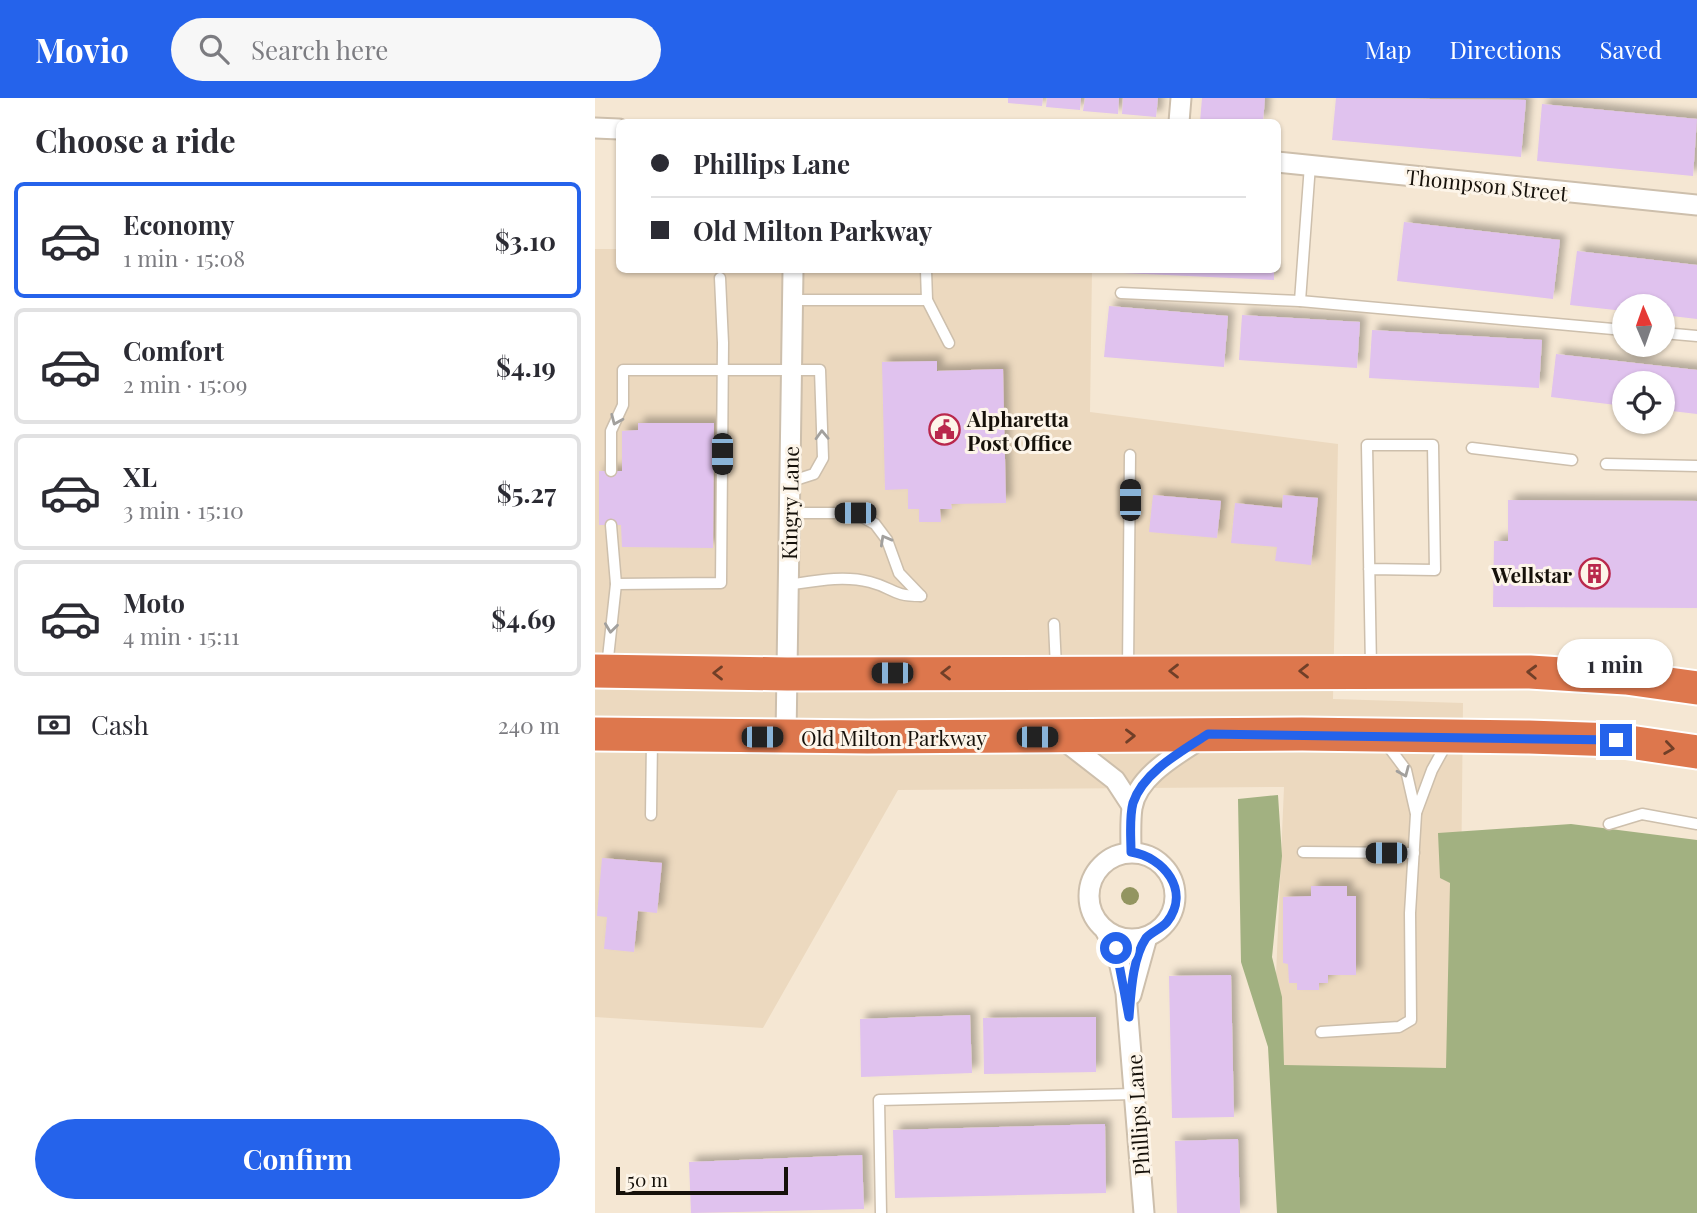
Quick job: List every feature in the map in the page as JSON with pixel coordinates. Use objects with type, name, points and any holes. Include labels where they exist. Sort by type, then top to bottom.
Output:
[{"type":"highway","points":[[601,672],[787,674],[1530,671],[1626,678],[1697,688]]},
{"type":"highway","name":"Old Milton Parkway","points":[[595,734],[1061,738],[1208,734],[1451,736],[1616,740],[1697,752]]},
{"type":"street","points":[[1179,119],[1181,98]]},
{"type":"street","points":[[595,128],[616,129]]},
{"type":"street","name":"Thompson Street","points":[[1281,162],[1697,205]]},
{"type":"street","name":"Kingry Lane","points":[[786,737],[793,273]]},
{"type":"street","points":[[1131,852],[1132,806],[1149,779],[1176,755],[1208,734]]},
{"type":"street","points":[[1061,738],[1115,780],[1132,806]]},
{"type":"street","points":[[1131,852],[1157,860],[1173,881],[1175,895],[1168,920],[1147,937],[1126,939],[1107,932],[1090,910],[1090,883],[1105,861],[1131,852]]},
{"type":"street","name":"Phillips Lane","points":[[1107,932],[1116,948],[1122,968],[1129,1017],[1144,1213]]},
{"type":"street","name":"Phillips Lane","points":[[1129,1017],[1135,973],[1147,937]]},
{"type":"lane","points":[[1300,301],[1310,166]]},
{"type":"lane","points":[[926,273],[927,300],[949,344]]},
{"type":"lane","points":[[617,584],[720,583],[720,278]]},
{"type":"lane","points":[[1121,293],[1300,301],[1612,329]]},
{"type":"lane","points":[[792,300],[927,300]]},
{"type":"lane","points":[[1675,334],[1697,336]]},
{"type":"lane","points":[[611,471],[611,431],[623,405],[623,370],[820,370],[823,458],[814,474],[789,482]]},
{"type":"lane","points":[[1369,569],[1435,569],[1433,445],[1367,445],[1369,569],[1371,671]]},
{"type":"lane","points":[[1472,448],[1572,460]]},
{"type":"lane","points":[[1128,671],[1130,455]]},
{"type":"lane","points":[[1606,464],[1697,466]]},
{"type":"lane","points":[[788,585],[835,578],[871,582],[898,596],[921,596],[899,573],[887,540],[876,524],[855,513],[789,513]]},
{"type":"lane","points":[[601,672],[617,584],[611,524]]},
{"type":"lane","points":[[1054,624],[1056,672]]},
{"type":"lane","points":[[651,815],[652,736]]},
{"type":"lane","points":[[1321,1032],[1399,1027],[1411,1020],[1410,913],[1416,814],[1406,770],[1381,736]]},
{"type":"lane","points":[[1416,814],[1431,770],[1451,736]]},
{"type":"lane","points":[[1609,824],[1642,814],[1697,824]]},
{"type":"lane","points":[[1303,852],[1414,853]]},
{"type":"lane","points":[[881,1213],[879,1100],[1135,1094]]},
{"type":"shaded area","points":[[595,249],[616,249],[616,273],[1092,273],[1090,412],[1338,444],[1333,699],[1463,703],[1459,1077],[1272,1070],[1284,787],[898,790],[763,1028],[595,1017]]},
{"type":"green space","points":[[1278,795],[1282,856],[1272,957],[1282,997],[1284,1065],[1446,1068],[1450,883],[1440,878],[1438,833],[1571,824],[1697,840],[1697,1213],[1277,1213],[1268,1047],[1241,962],[1238,799]]},
{"type":"building","points":[[1008,98],[1043,98],[1042,106],[1008,103]]},
{"type":"building","points":[[1047,98],[1081,98],[1080,110],[1046,107]]},
{"type":"building","points":[[1085,98],[1119,98],[1118,114],[1083,111]]},
{"type":"building","points":[[1123,98],[1158,98],[1156,117],[1122,114]]},
{"type":"building","points":[[1202,98],[1265,98],[1263,119],[1200,119]]},
{"type":"building","points":[[1336,98],[1526,100],[1521,157],[1332,140]]},
{"type":"building","points":[[1542,104],[1697,119],[1693,176],[1537,161]]},
{"type":"building","points":[[1404,222],[1560,240],[1553,299],[1397,281]]},
{"type":"building","points":[[1577,251],[1697,265],[1697,319],[1675,316],[1675,294],[1612,294],[1612,310],[1570,305]]},
{"type":"building","points":[[1123,273],[1274,273],[1274,280]]},
{"type":"building","points":[[1109,306],[1228,316],[1224,367],[1104,357]]},
{"type":"building","points":[[1242,315],[1360,322],[1357,368],[1239,360]]},
{"type":"building","points":[[1372,330],[1542,340],[1539,388],[1369,378]]},
{"type":"building","points":[[1556,354],[1697,370],[1697,414],[1675,411],[1675,371],[1612,371],[1612,405],[1551,397]]},
{"type":"building","name":"Alpharetta Post Office","points":[[937,361],[937,371],[1003,369],[1006,503],[951,504],[952,509],[940,509],[941,522],[919,522],[919,509],[908,509],[908,489],[885,490],[882,362]]},
{"type":"building","points":[[638,423],[714,423],[713,548],[622,547],[621,525],[599,525],[599,471],[622,471],[622,431],[638,430]]},
{"type":"building","points":[[1153,495],[1221,501],[1217,538],[1149,532]]},
{"type":"building","points":[[1283,495],[1318,498],[1311,565],[1275,561],[1277,547],[1231,543],[1235,503],[1282,508]]},
{"type":"building","name":"Wellstar","points":[[1508,500],[1697,501],[1697,608],[1493,607],[1494,541],[1508,541]]},
{"type":"building","points":[[602,858],[662,863],[657,913],[638,911],[634,952],[604,949],[607,917],[597,916]]},
{"type":"building","points":[[1311,886],[1347,886],[1347,896],[1356,896],[1356,975],[1328,975],[1328,983],[1319,983],[1319,990],[1297,990],[1297,983],[1289,983],[1288,964],[1283,963],[1283,897],[1311,896]]},
{"type":"building","points":[[1231,975],[1234,1117],[1172,1118],[1169,976]]},
{"type":"building","points":[[970,1015],[972,1073],[861,1077],[860,1019]]},
{"type":"building","points":[[1096,1017],[1096,1072],[984,1074],[983,1018]]},
{"type":"building","points":[[1105,1124],[1106,1193],[895,1198],[893,1130]]},
{"type":"building","points":[[1238,1139],[1240,1213],[1177,1213],[1175,1141]]},
{"type":"building","points":[[862,1155],[864,1209],[691,1213],[689,1162]]},
{"type":"place","name":"Alpharetta Post Office","points":[[944,430]]},
{"type":"place","name":"Wellstar","points":[[1595,574]]},
{"type":"route","points":[[1116,948],[1122,968],[1129,1017],[1141,952],[1147,937],[1159,930],[1168,920],[1174,908],[1175,895],[1173,881],[1167,869],[1145,854],[1131,852],[1132,806],[1138,792],[1149,779],[1176,755],[1208,734],[1616,740]]}]
